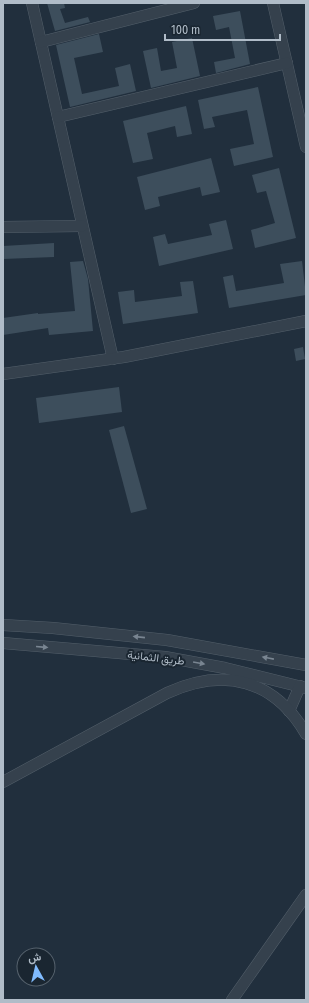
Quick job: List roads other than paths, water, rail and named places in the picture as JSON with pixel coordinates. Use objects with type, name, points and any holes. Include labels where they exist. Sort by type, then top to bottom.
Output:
[{"type":"street","points":[[32,3],[113,359]]},
{"type":"street","points":[[41,42],[194,3]]},
{"type":"street","points":[[273,3],[306,147]]},
{"type":"street","points":[[58,117],[287,63]]},
{"type":"street","points":[[3,228],[82,226]]},
{"type":"street","points":[[3,374],[113,359],[306,321]]},
{"type":"street","points":[[3,625],[53,628],[167,640],[306,665]]},
{"type":"street","name":"طريق الثمانية","points":[[3,643],[165,657],[225,668],[303,687]]},
{"type":"street","points":[[3,782],[167,693],[198,681],[222,679],[246,684],[277,698],[306,734]]},
{"type":"street","points":[[288,711],[303,687]]},
{"type":"street","points":[[232,1000],[306,895]]}]
